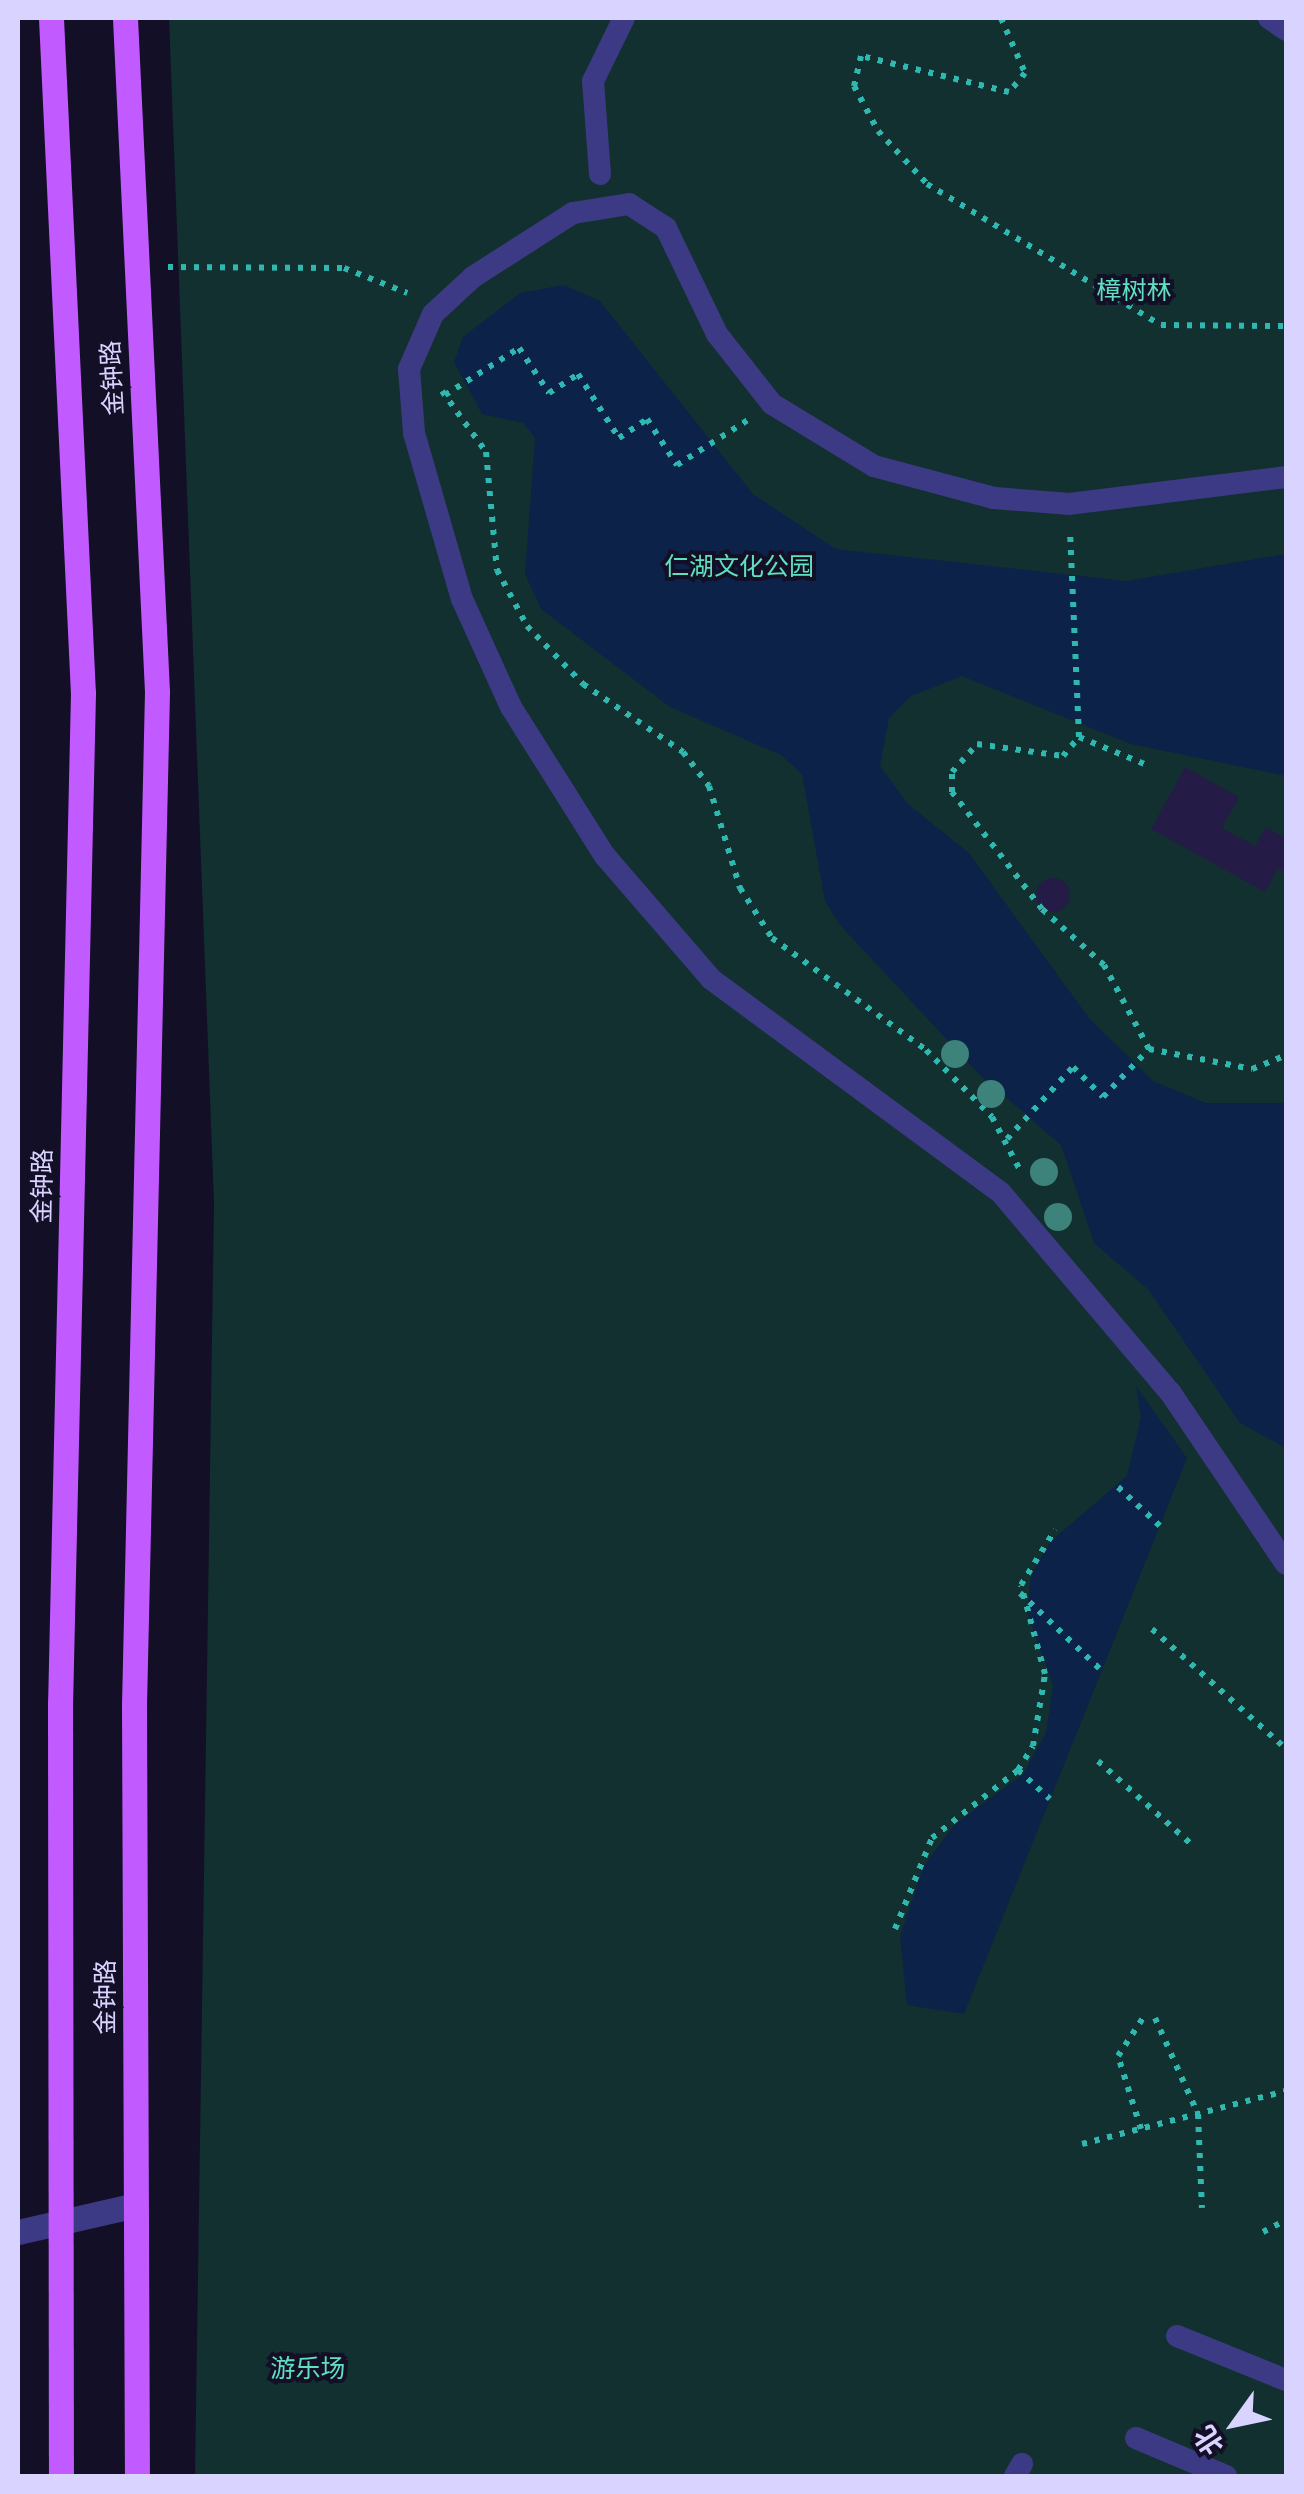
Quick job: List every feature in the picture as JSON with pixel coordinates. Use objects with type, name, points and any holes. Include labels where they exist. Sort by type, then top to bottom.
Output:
[{"type":"main road","name":"金钟路","points":[[52,18],[83,693],[60,1703],[61,2476]]},
{"type":"main road","name":"金钟路","points":[[125,18],[157,692],[134,1686],[136,2476]]},
{"type":"street","points":[[18,2232],[136,2205]]},
{"type":"lane","points":[[600,174],[593,81],[624,18]]},
{"type":"lane","points":[[1269,18],[1286,30]]},
{"type":"lane","points":[[1286,478],[1070,504],[912,478],[802,427],[716,334],[666,228],[629,204],[573,213],[473,277],[433,314],[409,369],[414,433],[462,599],[511,707],[604,856],[710,979],[919,1125],[1022,1217],[1170,1392],[1286,1564]]},
{"type":"lane","points":[[1177,2336],[1286,2380]]},
{"type":"lane","points":[[1136,2438],[1226,2476]]},
{"type":"path","points":[[1001,18],[1025,73],[1009,92],[862,56],[854,86],[878,131],[927,184],[1162,325],[1286,326]]},
{"type":"path","points":[[137,267],[344,268],[408,293]]},
{"type":"path","points":[[446,394],[519,348],[548,393],[578,374],[618,438],[648,419],[677,465],[715,440]]},
{"type":"path","points":[[409,369],[446,394],[486,452],[497,570],[527,626],[583,684],[696,766],[740,888],[772,938],[926,1050],[1007,1139],[1026,1190],[1022,1217]]},
{"type":"path","points":[[1070,504],[1079,737],[1063,756],[978,744],[952,772],[952,792],[1042,909],[1104,965],[1149,1049]]},
{"type":"path","points":[[1079,737],[1147,765]]},
{"type":"path","points":[[1007,1139],[1073,1068],[1104,1097],[1149,1049]]},
{"type":"path","points":[[1149,1049],[1252,1068],[1286,1054]]},
{"type":"path","points":[[1118,1487],[1160,1526]]},
{"type":"path","points":[[894,1929],[932,1838],[1018,1770],[1046,1689],[1020,1593],[1033,1554],[1054,1530]]},
{"type":"path","points":[[1020,1593],[1102,1670]]},
{"type":"path","points":[[1152,1629],[1283,1746]]},
{"type":"path","points":[[1098,1761],[1191,1844]]},
{"type":"path","points":[[1018,1770],[1050,1800]]},
{"type":"path","points":[[1141,2129],[1118,2056],[1143,2018]]},
{"type":"path","points":[[1155,2018],[1198,2114],[1202,2208]]},
{"type":"path","points":[[1082,2144],[1286,2092]]},
{"type":"path","points":[[1263,2232],[1286,2220]]},
{"type":"green space","name":"仁湖文化公园","points":[[169,18],[1286,18],[1286,2476],[195,2476],[214,1203]]},
{"type":"water","points":[[564,285],[600,301],[753,494],[836,549],[1126,581],[1286,554],[1286,776],[1131,744],[962,676],[911,696],[889,718],[880,766],[908,804],[969,853],[1089,1018],[1153,1081],[1206,1103],[1286,1103],[1286,1448],[1240,1423],[1148,1289],[1094,1243],[1061,1145],[979,1074],[840,925],[825,901],[802,774],[781,755],[670,707],[541,609],[525,574],[535,438],[523,423],[482,414],[454,362],[463,337],[520,293]]},
{"type":"water","points":[[1136,1386],[1187,1458],[964,2014],[907,2005],[900,1937],[923,1867],[954,1825],[1023,1774],[1046,1733],[1053,1685],[1027,1612],[1031,1575],[1051,1541],[1127,1476],[1141,1417]]},
{"type":"building","points":[[1185,767],[1239,797],[1222,828],[1255,846],[1266,827],[1286,838],[1286,873],[1278,868],[1265,892],[1151,829]]},
{"type":"building","points":[[1053,878],[1065,883],[1070,895],[1065,907],[1053,912],[1041,907],[1036,895],[1041,883]]},
{"type":"park label","name":"樟树林","points":[[1134,290]]},
{"type":"park label","name":"游乐场","points":[[308,2368]]}]
